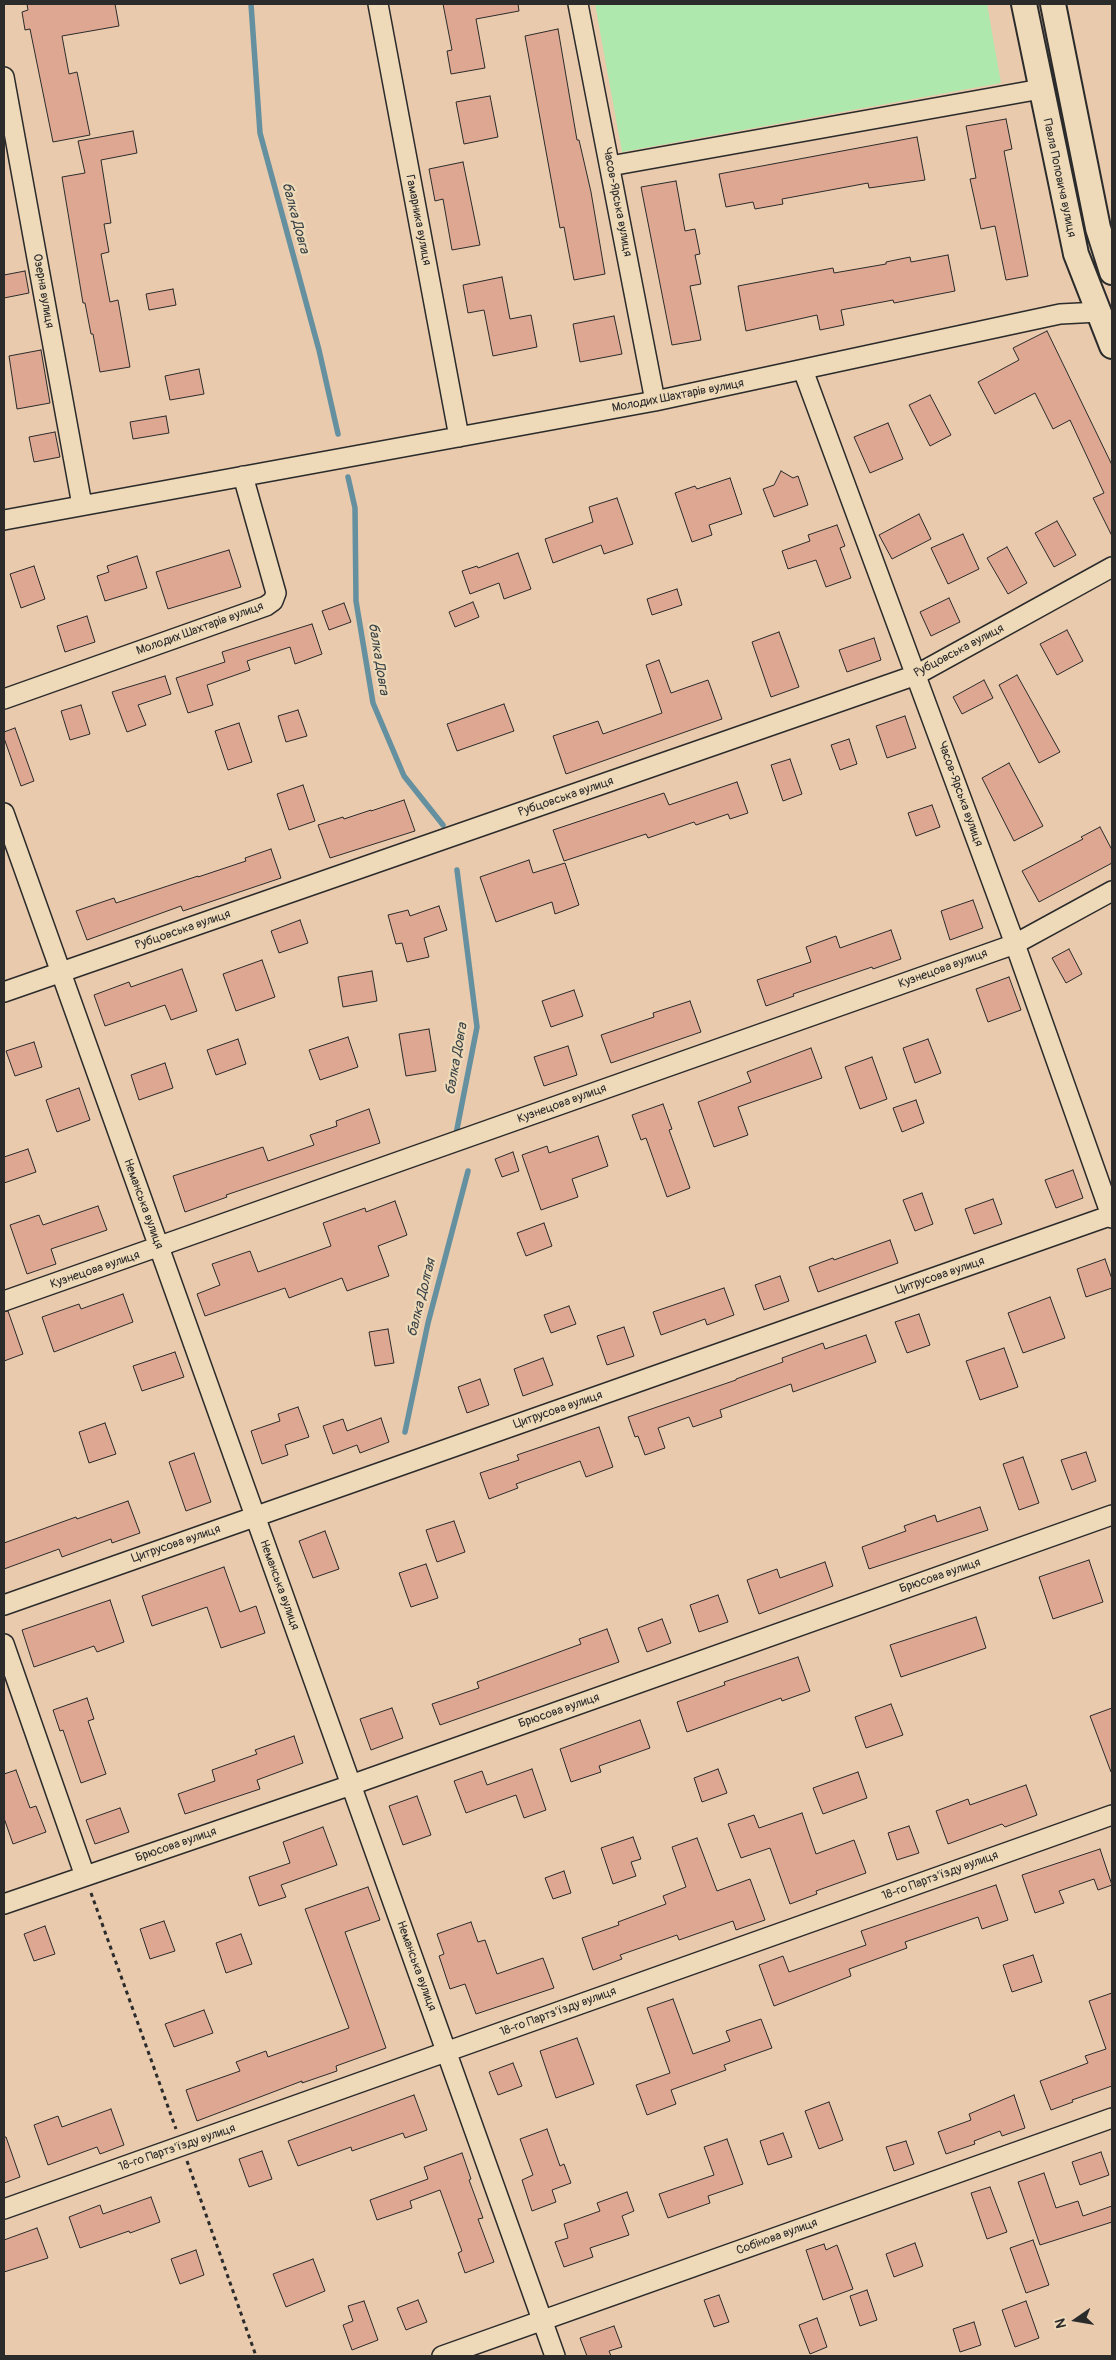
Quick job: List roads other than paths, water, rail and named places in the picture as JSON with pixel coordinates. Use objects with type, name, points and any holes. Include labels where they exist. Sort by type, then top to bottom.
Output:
[{"type":"main road","name":"Павла Поповича вулиця","points":[[1024,4],[1076,254],[1106,311],[1112,346]]},
{"type":"main road","points":[[1053,4],[1098,228],[1112,272]]},
{"type":"street","name":"Гамарника вулиця","points":[[378,4],[459,437]]},
{"type":"street","name":"Часов-Ярська вулиця","points":[[578,4],[655,401]]},
{"type":"street","name":"Озерна вулиця","points":[[4,78],[82,505]]},
{"type":"street","points":[[610,166],[1041,89]]},
{"type":"street","name":"Молодих Шахтарів вулиця","points":[[4,520],[655,401],[1060,314],[1106,311]]},
{"type":"street","name":"Часов-Ярська вулиця","points":[[803,370],[1015,944],[1112,1217]]},
{"type":"street","name":"Молодих Шахтарів вулиця","points":[[4,699],[266,606],[273,601],[276,593],[243,476]]},
{"type":"street","name":"Рубцовська вулиця","points":[[4,992],[916,675],[1112,567]]},
{"type":"street","name":"Неманська вулиця","points":[[4,813],[555,2356]]},
{"type":"street","name":"Кузнецова вулиця","points":[[4,1301],[1015,944],[1112,892]]},
{"type":"street","name":"Цитрусова вулиця","points":[[4,1605],[1112,1217]]},
{"type":"street","name":"Брюсова вулиця","points":[[4,1904],[351,1785],[1112,1515]]},
{"type":"street","points":[[4,1644],[85,1876]]},
{"type":"street","name":"18-го Партз’їзду вулиця","points":[[4,2209],[1112,1815]]},
{"type":"street","name":"Собінова вулиця","points":[[442,2356],[1112,2118]]},
{"type":"waterway","name":"балка Довга","points":[[251,4],[260,133],[319,350],[338,434]]},
{"type":"waterway","name":"балка Довга","points":[[348,477],[355,508],[356,601],[373,703],[404,776],[443,825]]},
{"type":"waterway","name":"балка Довга","points":[[456,1134],[477,1027],[457,870]]},
{"type":"waterway","name":"балка Долгая","points":[[405,1432],[428,1323],[468,1171]]}]
